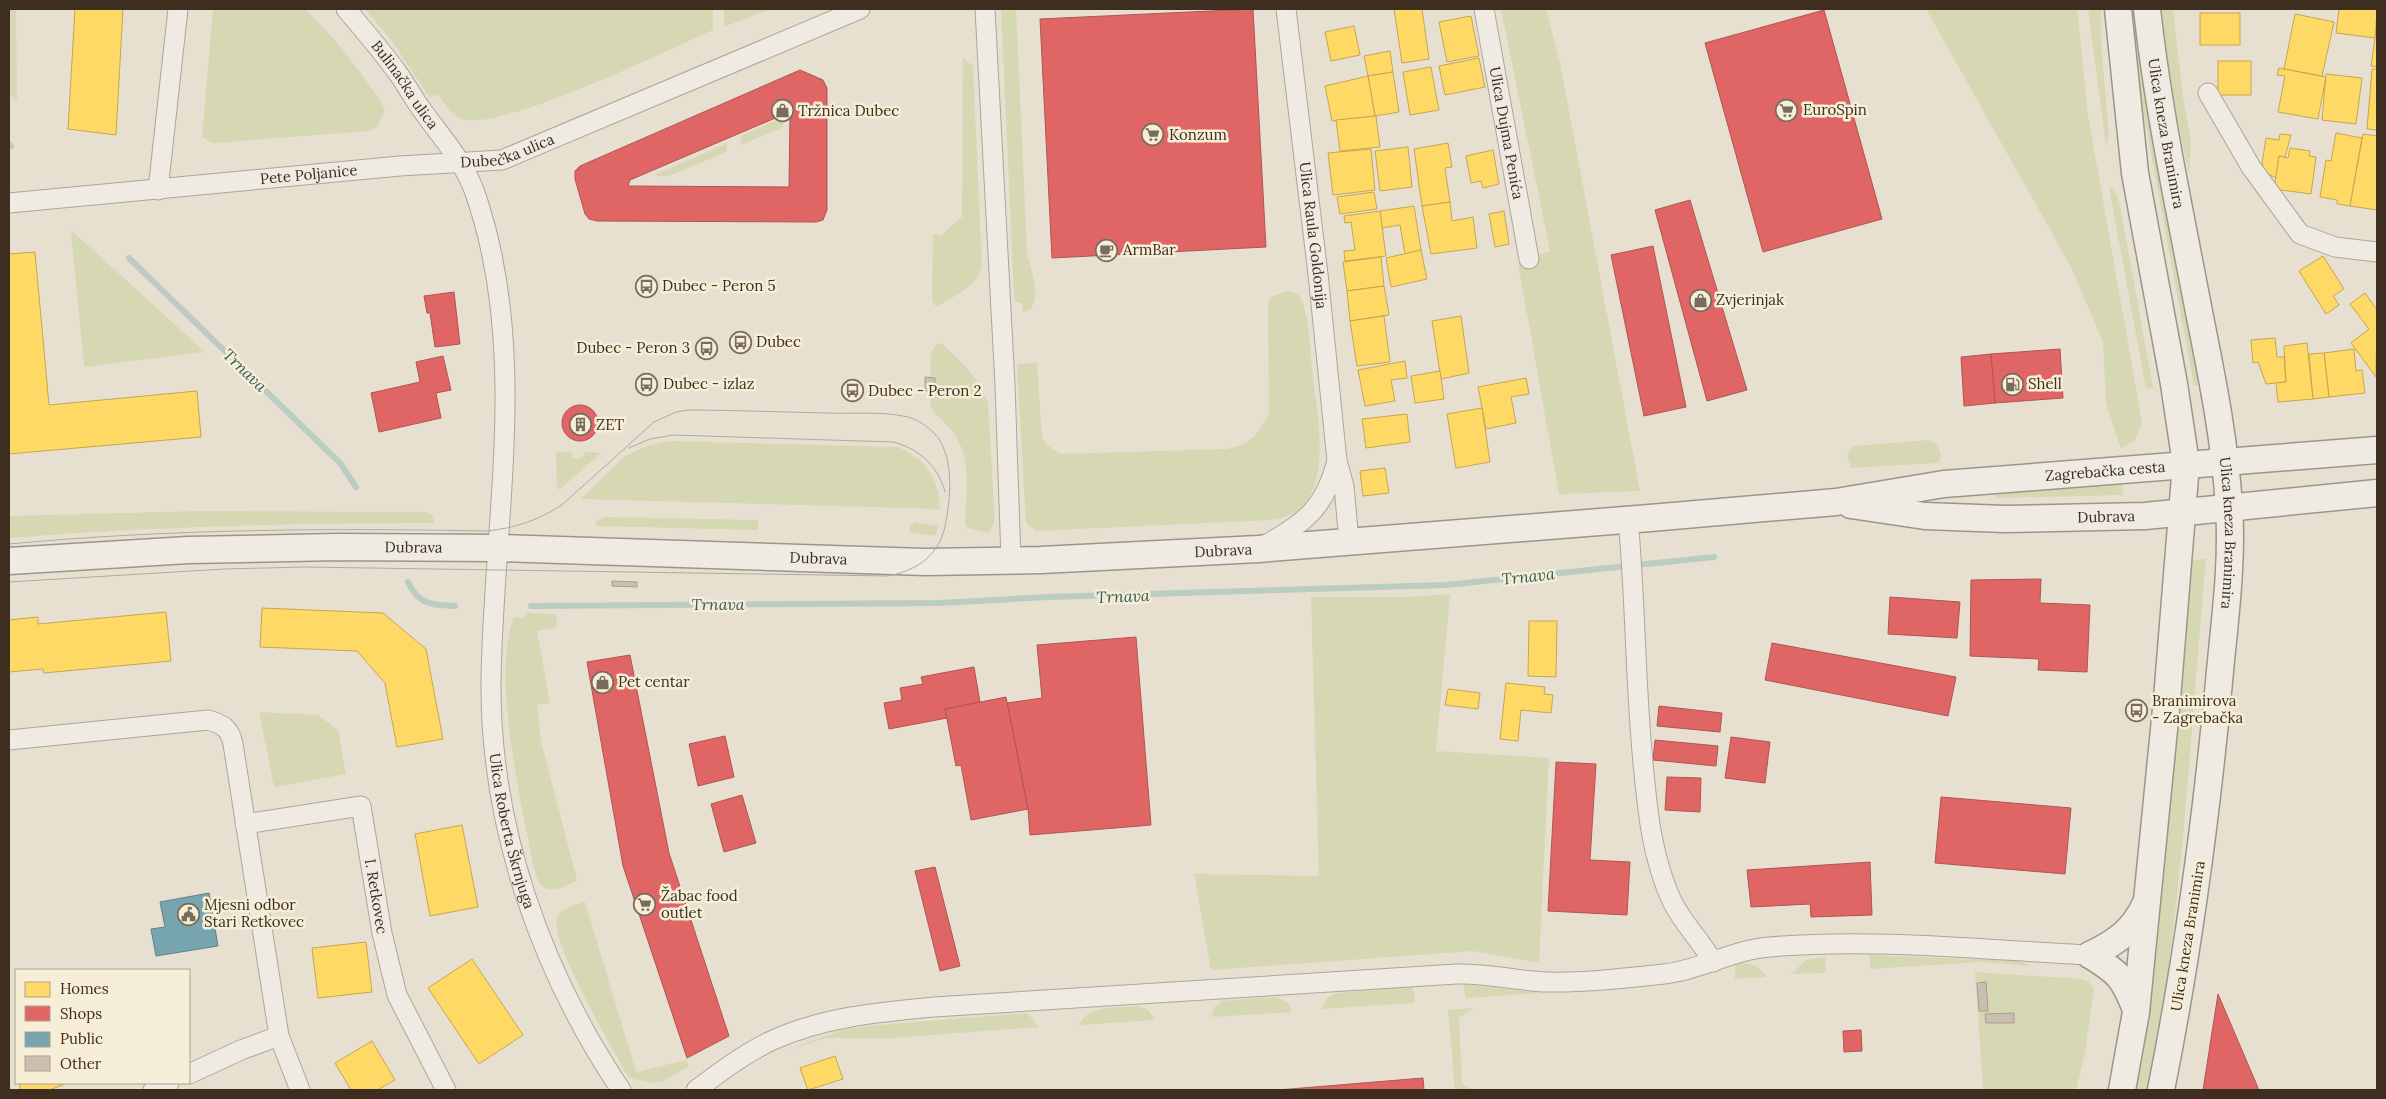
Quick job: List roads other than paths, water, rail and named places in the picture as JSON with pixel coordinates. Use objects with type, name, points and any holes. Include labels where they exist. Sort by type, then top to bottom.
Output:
[{"type":"main road","name":"Ulica kneza Branimira","points":[[2118,9],[2135,173],[2174,384],[2186,464],[2136,1012],[2122,1090]]},
{"type":"main road","name":"Ulica kneza Branimira","points":[[2147,9],[2154,66],[2216,395],[2230,508],[2229,562],[2210,781],[2189,937],[2161,1090]]},
{"type":"main road","name":"Zagrebačka cesta","points":[[1836,502],[1944,484],[2377,450]]},
{"type":"main road","name":"Dubrava","points":[[9,561],[255,547],[497,548],[860,560],[1011,561],[1258,549],[1836,502],[1897,513],[1958,518],[2145,516],[2377,493]]},
{"type":"main road","points":[[2090,955],[2108,946],[2130,930],[2139,918],[2147,900]]},
{"type":"main road","points":[[2090,955],[2114,970],[2121,978],[2136,1012]]},
{"type":"street","points":[[158,190],[178,9]]},
{"type":"street","name":"Bulinačka ulica","points":[[346,9],[396,71],[461,164]]},
{"type":"street","name":"Dubečka ulica","points":[[497,548],[505,395],[502,313],[496,275],[475,193],[461,164],[494,161],[517,155],[860,9]]},
{"type":"street","points":[[985,9],[1005,385],[1011,561]]},
{"type":"street","name":"Ulica Raula Goldonija","points":[[1286,9],[1318,274],[1336,461],[1344,486],[1349,542]]},
{"type":"street","name":"Ulica Dujma Penića","points":[[1484,9],[1529,258]]},
{"type":"street","points":[[2208,93],[2251,167],[2300,234],[2335,247],[2377,252]]},
{"type":"street","name":"Pete Poljanice","points":[[9,203],[400,166],[461,164]]},
{"type":"street","name":"Ulica Raula Goldonija","points":[[1258,549],[1310,515],[1326,495],[1336,461]]},
{"type":"street","points":[[1628,519],[1633,570],[1639,733],[1647,803],[1656,857],[1671,898],[1685,926],[1704,947],[1713,962]]},
{"type":"street","name":"Ulica Roberta Škrnjuga","points":[[497,548],[491,684],[496,764],[503,804],[522,879],[543,947],[577,1017],[621,1090]]},
{"type":"street","points":[[9,740],[208,720],[226,727],[232,734],[279,1036],[300,1090]]},
{"type":"street","name":"I. Retkovec","points":[[245,824],[361,806],[382,933],[397,995],[446,1090]]},
{"type":"street","points":[[696,1090],[745,1056],[772,1041],[822,1024],[854,1016],[893,1011],[1457,974],[1480,974],[1546,982],[1666,974],[1713,962],[1748,949],[1821,944],[1954,946],[2090,955]]},
{"type":"street","points":[[190,1074],[241,1050],[279,1036]]},
{"type":"street","points":[[153,1090],[167,1084]]},
{"type":"waterway","name":"Trnava","points":[[129,258],[340,463],[356,487]]},
{"type":"waterway","name":"Trnava","points":[[531,606],[940,603],[1049,597],[1446,585],[1714,557]]},
{"type":"waterway","name":"Trnava","points":[[408,582],[412,590],[421,599],[432,604],[455,606]]},
{"type":"tram line","points":[[9,544],[128,535],[248,531],[487,531],[507,528],[536,519],[554,510],[654,422],[676,412],[688,410],[877,413],[908,417],[928,428],[940,442],[948,463],[950,487],[943,533],[934,551],[919,565],[888,576],[305,567],[224,569],[9,582]]},
{"type":"tram line","points":[[629,448],[650,439],[673,435],[893,442],[911,449],[926,459],[938,474],[945,492]]},
{"type":"place","name":"EuroSpin","points":[[1787,110]]},
{"type":"place","name":"Tržnica Dubec","points":[[782,111]]},
{"type":"place","name":"Konzum","points":[[1153,135]]},
{"type":"place","name":"ArmBar","points":[[1107,250]]},
{"type":"place","name":"Dubec - Peron 5","points":[[646,286]]},
{"type":"place","name":"Zvjerinjak","points":[[1700,300]]},
{"type":"place","name":"Dubec","points":[[740,342]]},
{"type":"place","name":"Dubec - Peron 3","points":[[706,348]]},
{"type":"place","name":"Dubec - izlaz","points":[[647,384]]},
{"type":"place","name":"Shell","points":[[2012,384]]},
{"type":"place","name":"Dubec - Peron 2","points":[[852,391]]},
{"type":"place","name":"ZET","points":[[580,425]]},
{"type":"place","name":"Pet centar","points":[[602,682]]},
{"type":"place","name":"Branimirova - Zagrebačka","points":[[2136,710]]},
{"type":"place","name":"Žabac food outlet","points":[[645,905]]},
{"type":"place","name":"Mjesni odbor Stari Retkovec","points":[[188,914]]}]
